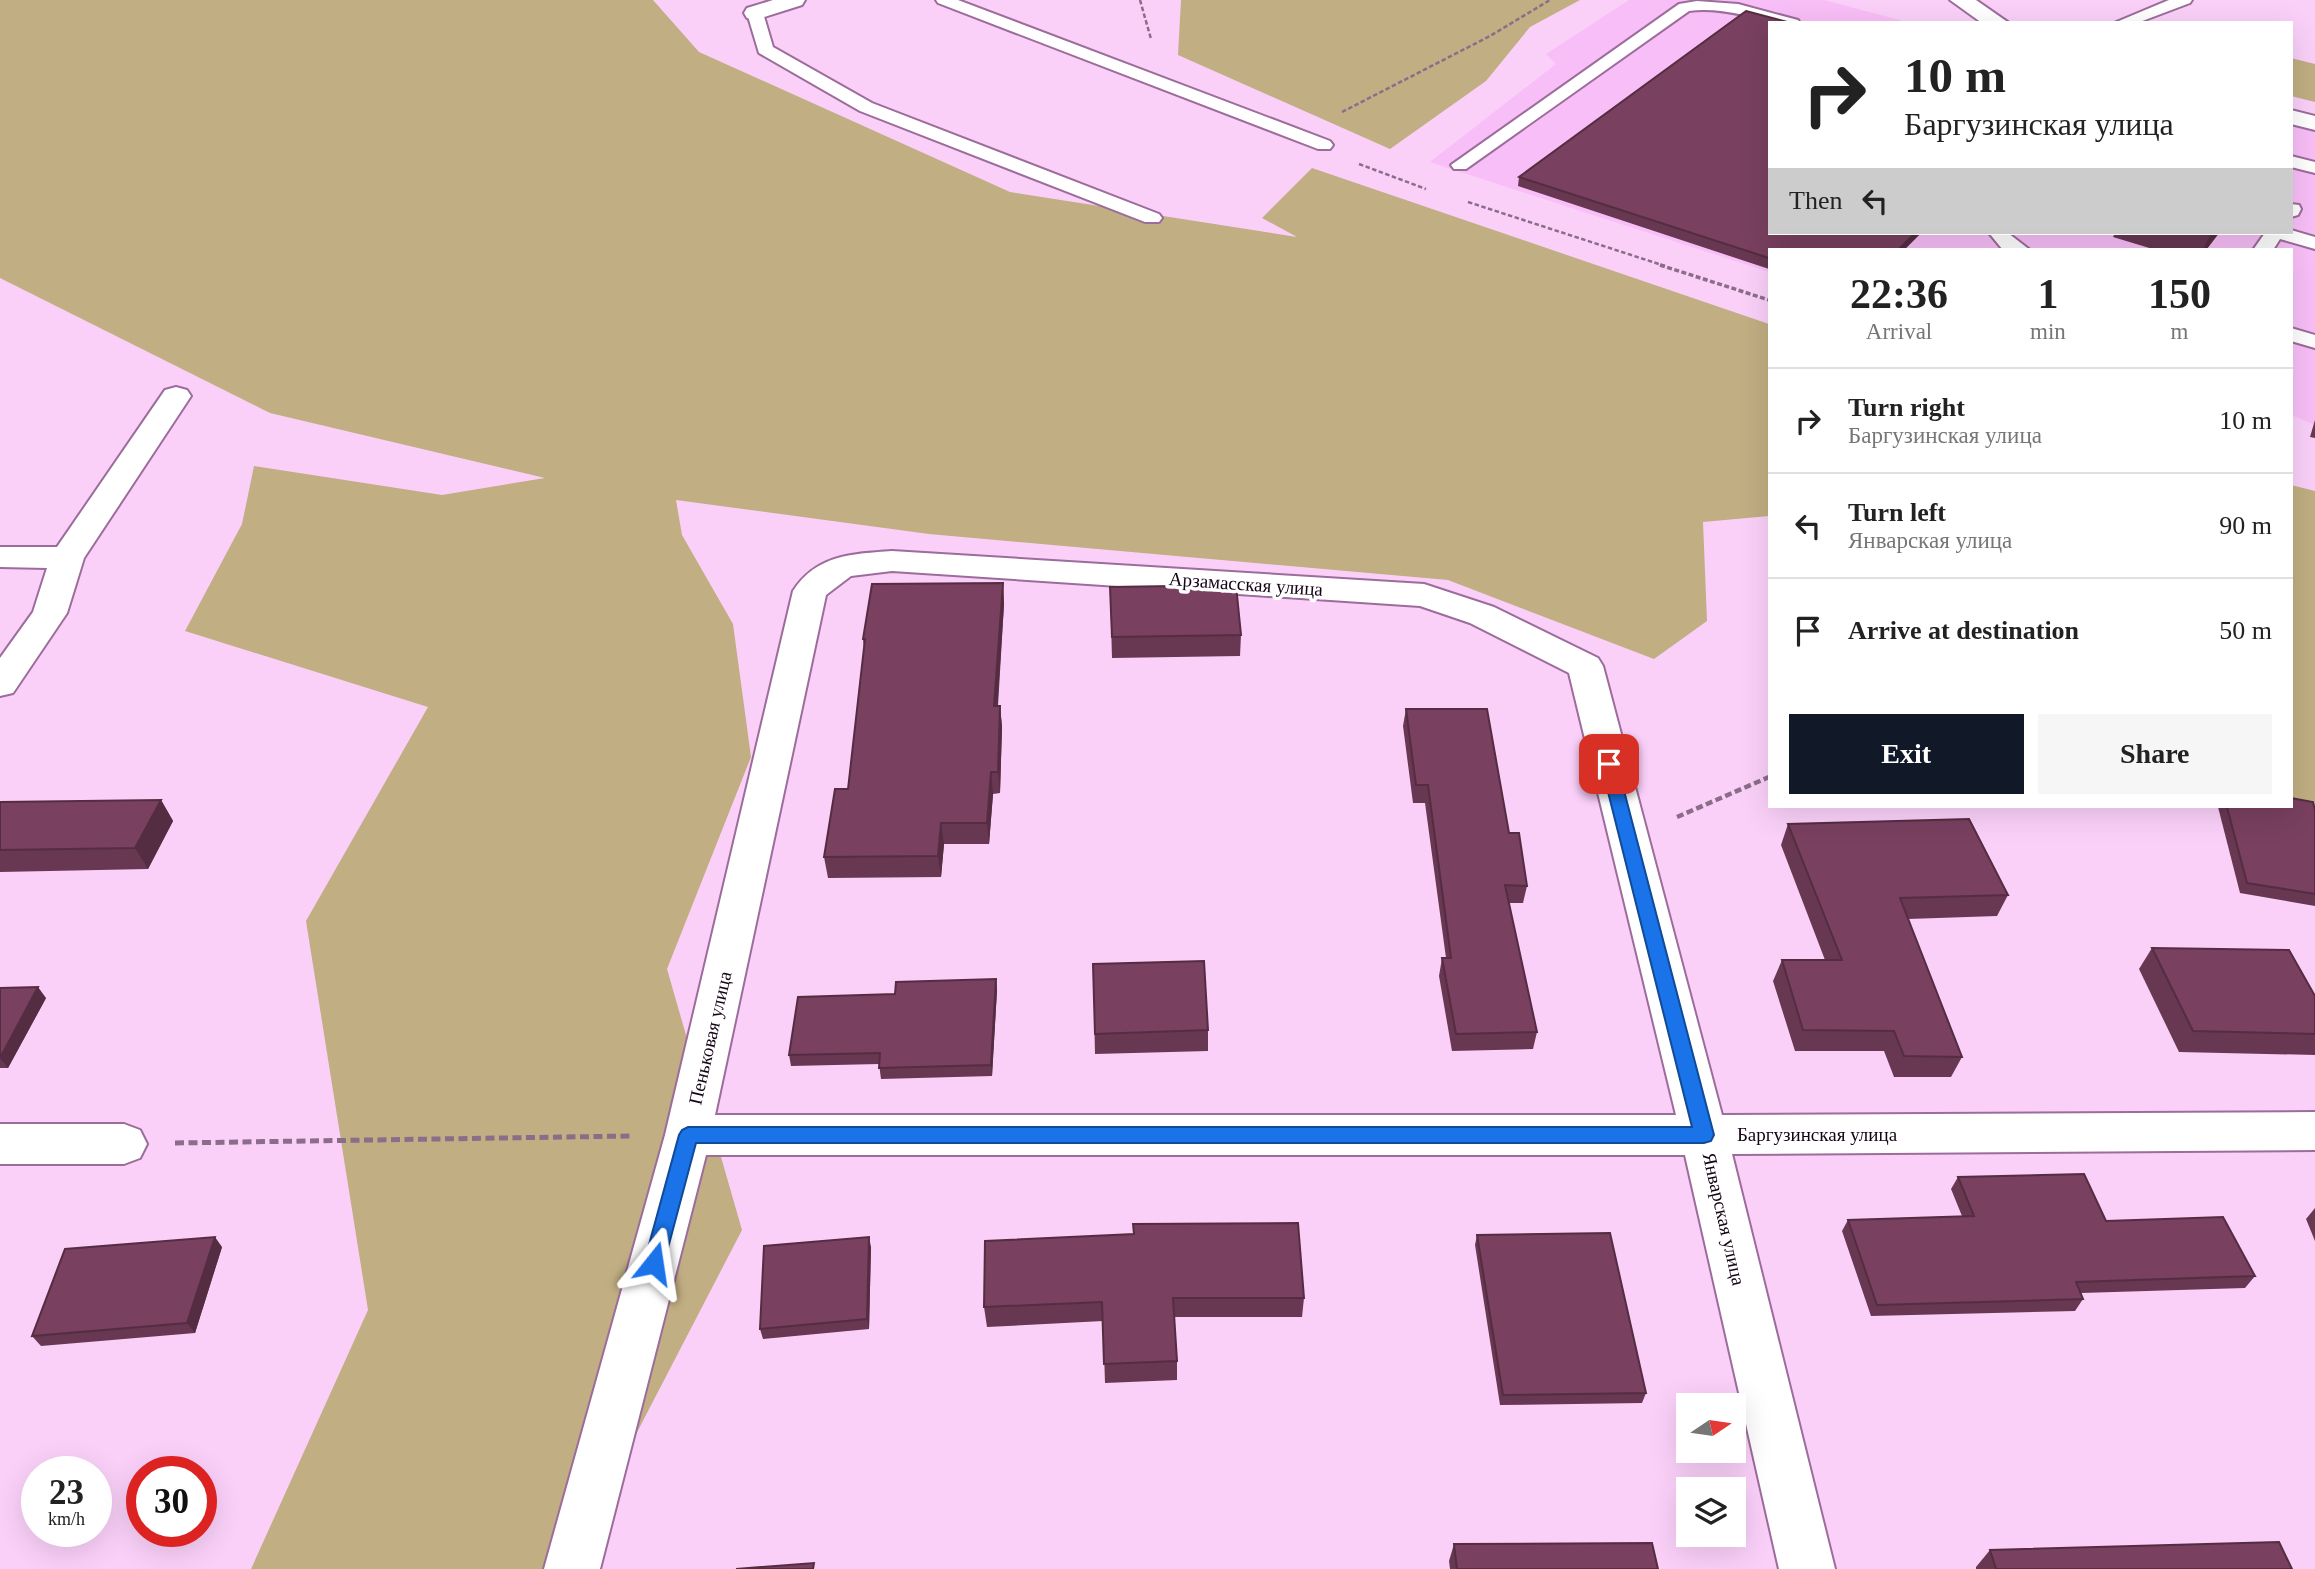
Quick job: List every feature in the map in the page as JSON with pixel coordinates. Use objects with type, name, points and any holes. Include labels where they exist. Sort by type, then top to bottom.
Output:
[{"type":"street","points":[[755,13],[794,0]]},
{"type":"street","points":[[1961,0],[1995,21]]},
{"type":"street","points":[[2293,118],[2315,123]]},
{"type":"street","points":[[0,684],[50,613],[67,558],[176,396]]},
{"type":"street","points":[[0,556],[67,558]]},
{"type":"street","name":"Арзамасская улица","points":[[892,561],[1424,595],[1482,615],[1585,666]]},
{"type":"street","name":"Пеньковая улица","points":[[572,1569],[688,1135],[810,591],[842,566],[892,561]]},
{"type":"street","name":"Январская улица","points":[[1585,666],[1704,1135],[1807,1569]]},
{"type":"street","name":"Баргузинская улица","points":[[688,1135],[1704,1135],[2315,1131]]},
{"type":"street","points":[[0,1144],[124,1144]]},
{"type":"lane","points":[[944,0],[1324,145]]},
{"type":"lane","points":[[2127,21],[2184,0]]},
{"type":"lane","points":[[1460,165],[1685,7],[1693,4],[1715,4],[1784,21]]},
{"type":"lane","points":[[755,13],[765,50],[866,107],[1152,218]]},
{"type":"lane","points":[[2293,162],[2315,168]]},
{"type":"lane","points":[[2000,235],[2015,248]]},
{"type":"lane","points":[[2285,235],[2315,243]]},
{"type":"lane","points":[[2293,335],[2315,342]]},
{"type":"path","points":[[1436,192],[1370,171],[1324,145],[1325,135],[1343,110],[1490,36],[1550,0]]},
{"type":"path","points":[[1463,201],[1768,300]]},
{"type":"path","points":[[1628,838],[1768,777]]},
{"type":"path","points":[[124,1144],[688,1135]]},
{"type":"shaded area","points":[[0,0],[653,0],[699,52],[1010,192],[1297,237],[1262,218],[1312,168],[1768,324],[1768,516],[1703,522],[1707,621],[1654,659],[1448,580],[929,534],[676,500],[682,535],[733,624],[751,757],[667,969],[742,1230],[578,1546],[561,1569],[251,1569],[368,1310],[306,921],[428,707],[185,631],[242,524],[254,466],[442,495],[545,478],[270,413],[0,278]]},
{"type":"shaded area","points":[[1181,0],[1580,0],[1530,27],[1486,81],[1390,149],[1178,55]]},
{"type":"shaded area","points":[[1629,0],[1824,0],[1903,21],[1768,21],[1768,235],[2293,235],[2293,123],[2315,129],[2315,425],[2293,416],[2293,248],[1768,248],[1768,272],[1430,162],[1556,64],[1546,54]]},
{"type":"shaded area","points":[[2293,58],[2315,64],[2315,102],[2293,96]]},
{"type":"shaded area","points":[[2293,486],[2315,491],[2315,817],[2293,808]]},
{"type":"building","points":[[1746,11],[1784,21],[1768,21],[1768,235],[1913,235],[1900,248],[1768,248],[1768,258],[1519,177]]},
{"type":"building","points":[[1003,583],[994,706],[1000,706],[998,772],[991,772],[987,823],[941,823],[938,856],[824,857],[835,789],[848,789],[863,639],[872,584]]},
{"type":"building","points":[[1236,585],[1241,635],[1112,637],[1110,587]]},
{"type":"building","points":[[1406,709],[1487,709],[1509,833],[1519,833],[1527,886],[1505,885],[1537,1032],[1456,1034],[1442,958],[1451,958],[1428,785],[1416,785]]},
{"type":"building","points":[[2293,798],[2313,802],[2315,894],[2247,883],[2227,808],[2293,808]]},
{"type":"building","points":[[161,800],[135,848],[0,850],[0,802]]},
{"type":"building","points":[[1969,819],[2008,895],[1900,898],[1962,1057],[1904,1056],[1894,1031],[1803,1030],[1782,960],[1842,960],[1788,824]]},
{"type":"building","points":[[2152,948],[2289,950],[2315,996],[2315,1034],[2193,1031]]},
{"type":"building","points":[[1204,961],[1208,1030],[1095,1034],[1093,964]]},
{"type":"building","points":[[996,979],[991,1065],[879,1068],[880,1053],[789,1055],[798,997],[895,994],[896,982]]},
{"type":"building","points":[[38,987],[0,1058],[0,988]]},
{"type":"building","points":[[2084,1174],[2106,1221],[2223,1217],[2255,1276],[2076,1282],[2083,1299],[1877,1305],[1848,1220],[1974,1216],[1958,1177]]},
{"type":"building","points":[[1298,1223],[1304,1298],[1173,1298],[1177,1361],[1104,1364],[1102,1302],[984,1307],[985,1241],[1134,1234],[1133,1224]]},
{"type":"building","points":[[1610,1233],[1646,1393],[1503,1395],[1477,1235]]},
{"type":"building","points":[[215,1237],[187,1323],[32,1336],[65,1249]]},
{"type":"building","points":[[869,1237],[867,1319],[760,1329],[764,1246]]},
{"type":"building","points":[[2279,1542],[2292,1569],[1996,1569],[1990,1550]]},
{"type":"building","points":[[1652,1543],[1658,1569],[1457,1569],[1454,1544]]},
{"type":"building","points":[[814,1563],[813,1569],[736,1569]]},
{"type":"route","points":[[654,1263],[688,1135],[1704,1135],[1609,764]]}]
